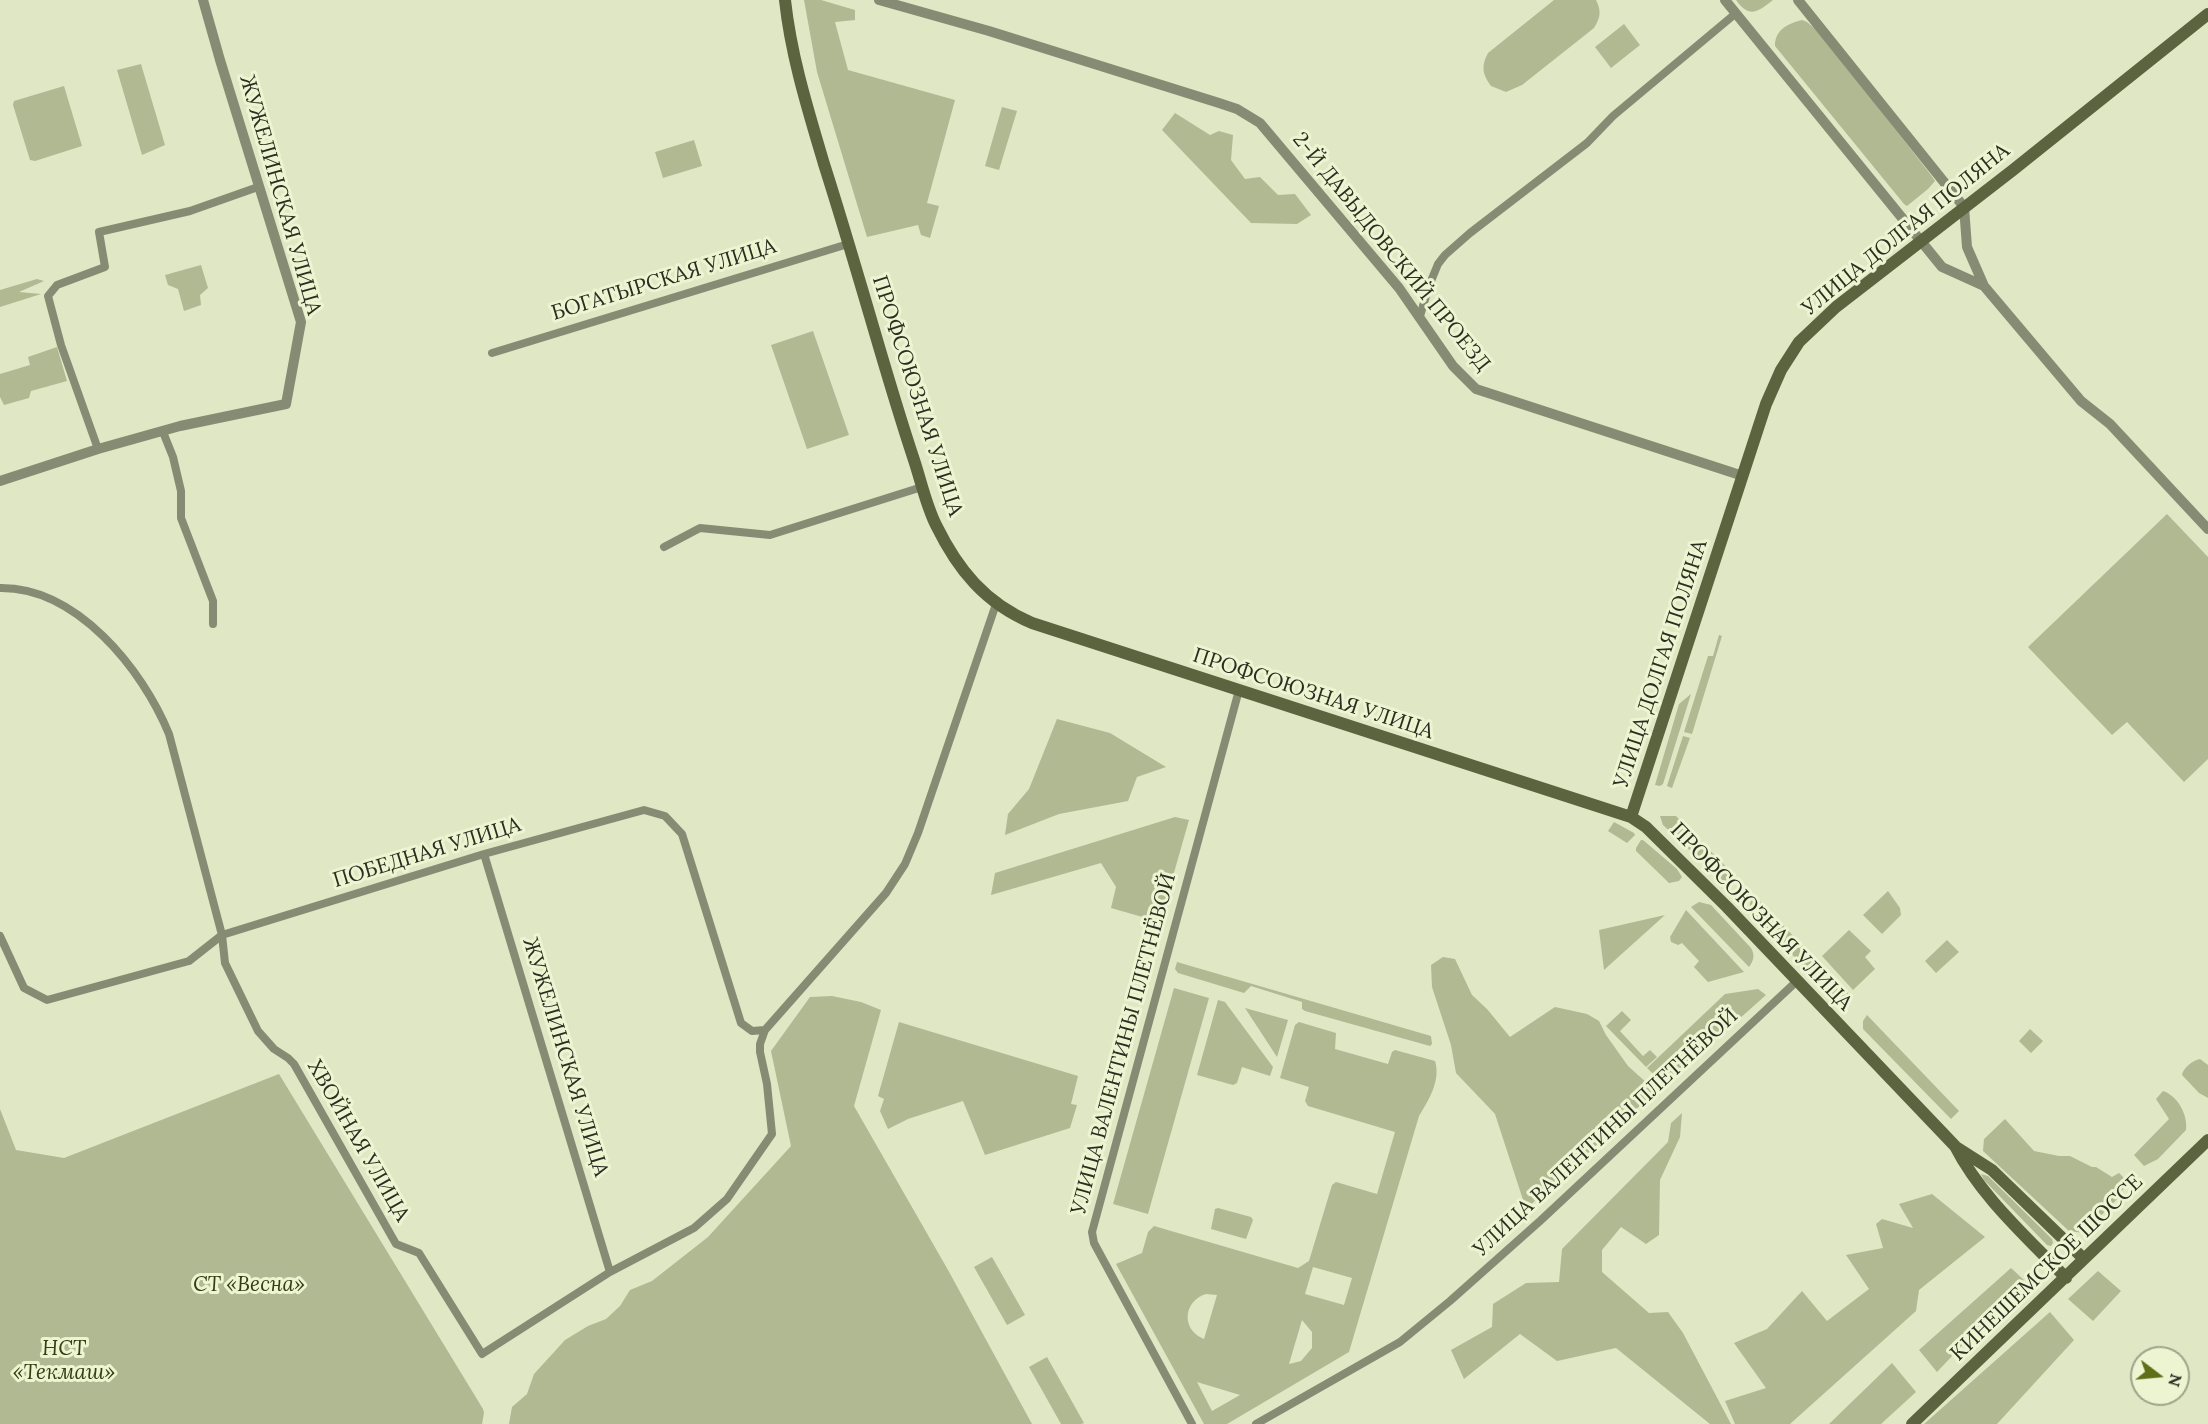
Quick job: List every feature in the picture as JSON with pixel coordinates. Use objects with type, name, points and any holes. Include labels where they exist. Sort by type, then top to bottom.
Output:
[{"type":"main road","name":"ПРОФСОЮЗНАЯ УЛИЦА","points":[[785,0],[802,88],[922,487],[935,523],[977,588],[1012,615],[1032,623],[1631,817],[1654,835],[1955,1146],[1965,1166],[1978,1184],[2066,1278]]},
{"type":"main road","name":"УЛИЦА ДОЛГАЯ ПОЛЯНА","points":[[1631,817],[1766,404],[1781,369],[1799,342],[1836,307],[2208,14]]},
{"type":"main road","name":"КИНЕШЕМСКОЕ ШОССЕ","points":[[1912,1424],[2208,1140]]},
{"type":"main road","points":[[1955,1146],[1992,1170],[2084,1259]]},
{"type":"street","name":"ЖУЖЕЛИНСКАЯ УЛИЦА","points":[[162,432],[223,416],[286,404],[301,322],[258,187],[203,0]]},
{"type":"street","name":"2-Й ДАВЫДОВСКИЙ ПРОЕЗД","points":[[879,0],[1056,52],[1219,103],[1250,115],[1399,288],[1453,366],[1476,388],[1743,476]]},
{"type":"street","points":[[1725,0],[1942,267],[1984,286]]},
{"type":"street","points":[[1798,0],[1964,207],[1967,247],[1984,286],[2080,401],[2110,424],[2208,530]]},
{"type":"street","points":[[1420,316],[1438,264],[1445,255],[1587,143],[1613,116],[1736,14]]},
{"type":"street","points":[[98,449],[61,345],[48,296],[57,285],[105,267],[99,232],[190,211],[258,187]]},
{"type":"street","name":"БОГАТЫРСКАЯ УЛИЦА","points":[[492,353],[848,244]]},
{"type":"street","points":[[0,481],[98,449],[162,432],[173,457],[181,491],[181,518],[213,601],[213,624]]},
{"type":"street","points":[[664,547],[700,528],[770,535],[922,487]]},
{"type":"street","name":"ХВОЙНАЯ УЛИЦА","points":[[0,588],[25,589],[42,594],[94,625],[154,702],[169,734],[222,935],[225,963],[258,1031],[274,1049],[294,1064],[396,1244],[419,1253],[482,1354],[610,1272]]},
{"type":"street","points":[[610,1272],[694,1228],[713,1213],[727,1199],[767,1143],[772,1134],[760,1052],[765,1030],[886,893],[905,864],[918,833],[996,604]]},
{"type":"street","name":"УЛИЦА ВАЛЕНТИНЫ ПЛЕТНЁВОЙ","points":[[1192,1424],[1094,1243],[1092,1232],[1239,690]]},
{"type":"street","name":"ПОБЕДНАЯ УЛИЦА","points":[[222,935],[484,854],[644,810],[664,816],[682,834],[741,1023],[752,1031],[765,1030]]},
{"type":"street","name":"ЖУЖЕЛИНСКАЯ УЛИЦА","points":[[484,854],[610,1272]]},
{"type":"street","points":[[0,936],[24,987],[47,1000],[189,961],[222,935]]},
{"type":"street","name":"УЛИЦА ВАЛЕНТИНЫ ПЛЕТНЁВОЙ","points":[[1256,1424],[1400,1342],[1540,1221],[1797,981]]},
{"type":"green space","points":[[804,0],[821,0],[855,10],[855,20],[835,22],[848,70],[955,100],[927,203],[939,206],[930,238],[921,235],[918,225],[867,237],[817,72]]},
{"type":"green space","points":[[1554,0],[1596,0],[1600,15],[1594,28],[1522,85],[1506,92],[1491,86],[1484,70],[1484,62],[1488,53]]},
{"type":"green space","points":[[1736,0],[1773,0],[1762,8],[1750,12]]},
{"type":"green space","points":[[1802,20],[1819,32],[1935,181],[1907,206],[1775,46],[1777,36],[1783,29]]},
{"type":"green space","points":[[1624,24],[1640,45],[1611,68],[1595,47]]},
{"type":"green space","points":[[141,64],[165,145],[142,155],[117,70]]},
{"type":"green space","points":[[64,86],[82,146],[35,161],[30,160],[13,105],[14,101]]},
{"type":"green space","points":[[1002,107],[1017,111],[999,170],[985,166]]},
{"type":"green space","points":[[1175,113],[1210,135],[1219,131],[1233,135],[1231,160],[1245,179],[1260,177],[1278,195],[1295,194],[1311,215],[1297,224],[1251,223],[1162,130]]},
{"type":"green space","points":[[694,140],[702,166],[663,178],[655,152]]},
{"type":"green space","points":[[201,265],[208,288],[200,295],[201,305],[184,311],[178,289],[168,285],[165,275]]},
{"type":"green space","points":[[37,279],[44,281],[19,292],[41,294],[0,307],[0,290]]},
{"type":"green space","points":[[813,331],[849,435],[807,449],[771,345]]},
{"type":"green space","points":[[57,347],[67,381],[31,391],[29,398],[4,405],[0,397],[0,374],[30,365],[28,357]]},
{"type":"green space","points":[[2167,514],[2208,557],[2208,759],[2184,782],[2127,722],[2112,735],[2028,647]]},
{"type":"green space","points":[[1719,635],[1722,636],[1692,734],[1684,732],[1708,656],[1713,656]]},
{"type":"green space","points":[[1691,694],[1663,784],[1655,785],[1679,704]]},
{"type":"green space","points":[[1057,719],[1110,733],[1166,767],[1137,777],[1128,801],[1059,814],[1005,835],[1008,814],[1029,789]]},
{"type":"green space","points":[[1683,736],[1690,738],[1672,788],[1667,786]]},
{"type":"green space","points":[[1660,816],[1676,816],[1737,878],[1725,883],[1663,825]]},
{"type":"green space","points":[[1175,817],[1189,820],[1160,922],[1111,908],[1116,887],[1101,863],[991,895],[995,873]]},
{"type":"green space","points":[[1614,822],[1634,833],[1635,835],[1627,843],[1608,831]]},
{"type":"green space","points":[[1641,840],[1677,869],[1682,877],[1679,881],[1669,883],[1636,851]]},
{"type":"green space","points":[[1888,891],[1900,908],[1901,915],[1882,934],[1863,915]]},
{"type":"green space","points":[[1754,895],[1849,994],[1842,997],[1831,995],[1750,911],[1750,903]]},
{"type":"green space","points":[[1699,902],[1711,905],[1751,948],[1753,958],[1749,967],[1691,907]]},
{"type":"green space","points":[[1686,910],[1744,972],[1708,982],[1706,980],[1694,967],[1699,961],[1682,943],[1678,945],[1671,942],[1670,937]]},
{"type":"green space","points":[[1665,915],[1604,970],[1599,930]]},
{"type":"green space","points":[[1849,930],[1871,951],[1865,957],[1875,969],[1853,990],[1822,956]]},
{"type":"green space","points":[[1947,940],[1959,952],[1936,973],[1925,961]]},
{"type":"green space","points":[[1443,957],[1455,959],[1472,995],[1510,1037],[1555,1007],[1587,1014],[1599,1021],[1628,1066],[1648,1084],[1653,1094],[1526,1209],[1495,1114],[1456,1073],[1451,1045],[1432,987],[1431,965]]},
{"type":"green space","points":[[1177,962],[1431,1036],[1432,1044],[1430,1046],[1305,1011],[1302,1009],[1302,1002],[1251,986],[1244,993],[1178,973],[1175,969]]},
{"type":"green space","points":[[1174,988],[1209,998],[1148,1214],[1113,1204]]},
{"type":"green space","points":[[1758,989],[1766,995],[1665,1085],[1647,1068],[1725,994]]},
{"type":"green space","points":[[832,996],[861,1002],[881,1010],[854,1106],[948,1270],[1032,1424],[509,1424],[512,1407],[527,1394],[534,1374],[565,1340],[588,1326],[606,1319],[620,1306],[630,1290],[652,1281],[708,1237],[791,1146],[771,1051],[810,997]]},
{"type":"green space","points":[[1218,1000],[1225,1002],[1273,1067],[1270,1076],[1242,1067],[1237,1083],[1233,1085],[1197,1075]]},
{"type":"green space","points":[[1245,1008],[1288,1020],[1277,1057]]},
{"type":"green space","points":[[1622,1011],[1631,1020],[1620,1031],[1643,1056],[1650,1050],[1657,1057],[1646,1067],[1606,1026]]},
{"type":"green space","points":[[1867,1015],[1959,1111],[1951,1119],[1863,1029],[1863,1021]]},
{"type":"green space","points":[[899,1022],[1078,1076],[1071,1104],[1077,1105],[1070,1128],[985,1155],[963,1101],[908,1119],[888,1129],[880,1111],[884,1099],[878,1096]]},
{"type":"green space","points":[[1299,1022],[1336,1033],[1335,1049],[1388,1064],[1395,1050],[1435,1061],[1435,1083],[1419,1116],[1349,1352],[1227,1424],[1204,1424],[1116,1264],[1142,1253],[1148,1232],[1154,1226],[1298,1268],[1309,1261],[1332,1185],[1336,1182],[1377,1194],[1395,1132],[1308,1106],[1305,1101],[1309,1087],[1280,1078],[1295,1025]],"holes":[[[1313,1267],[1352,1278],[1344,1305],[1305,1294]],[[1206,1294],[1217,1295],[1204,1339],[1197,1335],[1188,1323],[1189,1309],[1198,1298]],[[1302,1320],[1312,1332],[1312,1348],[1301,1361],[1289,1364]],[[1197,1382],[1240,1395],[1212,1411]]]},
{"type":"green space","points":[[2030,1029],[2043,1041],[2031,1053],[2019,1041]]},
{"type":"green space","points":[[2200,1059],[2208,1065],[2208,1098],[2199,1093],[2182,1075],[2189,1065]]},
{"type":"green space","name":"СТ «Весна»","points":[[279,1074],[483,1409],[482,1424],[0,1424],[0,1109],[16,1150],[64,1158]]},
{"type":"green space","points":[[2163,1091],[2173,1097],[2184,1112],[2186,1130],[2158,1159],[2144,1166],[2134,1155],[2169,1119],[2156,1099]]},
{"type":"green space","points":[[1682,1113],[1680,1137],[1660,1180],[1659,1235],[1646,1244],[1621,1227],[1602,1250],[1602,1272],[1649,1313],[1668,1312],[1683,1333],[1731,1424],[1710,1424],[1616,1348],[1557,1361],[1520,1334],[1464,1379],[1451,1350],[1492,1327],[1493,1304],[1526,1283],[1559,1282],[1562,1249],[1668,1142],[1671,1123]]},
{"type":"green space","points":[[2005,1119],[2034,1151],[2070,1156],[2112,1177],[2119,1173],[2127,1181],[2119,1197],[2084,1233],[2069,1231],[1983,1151],[1984,1139]]},
{"type":"green space","points":[[1981,1174],[1988,1176],[2052,1239],[2051,1246],[2047,1245],[1984,1180]]},
{"type":"green space","points":[[1932,1194],[1985,1237],[1919,1290],[1916,1311],[1790,1424],[1735,1424],[1725,1401],[1766,1388],[1734,1343],[1767,1329],[1802,1291],[1827,1321],[1869,1289],[1846,1255],[1883,1248],[1876,1224],[1882,1219],[1913,1228],[1899,1204]]},
{"type":"green space","points":[[1215,1209],[1251,1217],[1253,1220],[1246,1239],[1211,1229]]},
{"type":"green space","points":[[992,1257],[1025,1315],[1007,1325],[974,1267]]},
{"type":"green space","points":[[2011,1268],[2024,1280],[1937,1372],[1919,1350]]},
{"type":"green space","points":[[2098,1271],[2121,1291],[2093,1321],[2068,1299]]},
{"type":"green space","points":[[2050,1312],[2074,1340],[1997,1424],[1924,1424]]},
{"type":"green space","points":[[1047,1357],[1084,1423],[1061,1424],[1029,1367]]},
{"type":"green space","points":[[1892,1363],[1916,1392],[1881,1424],[1829,1424]]},
{"type":"park label","name":"НСТ «Текмаш»","points":[[64,1361]]}]
